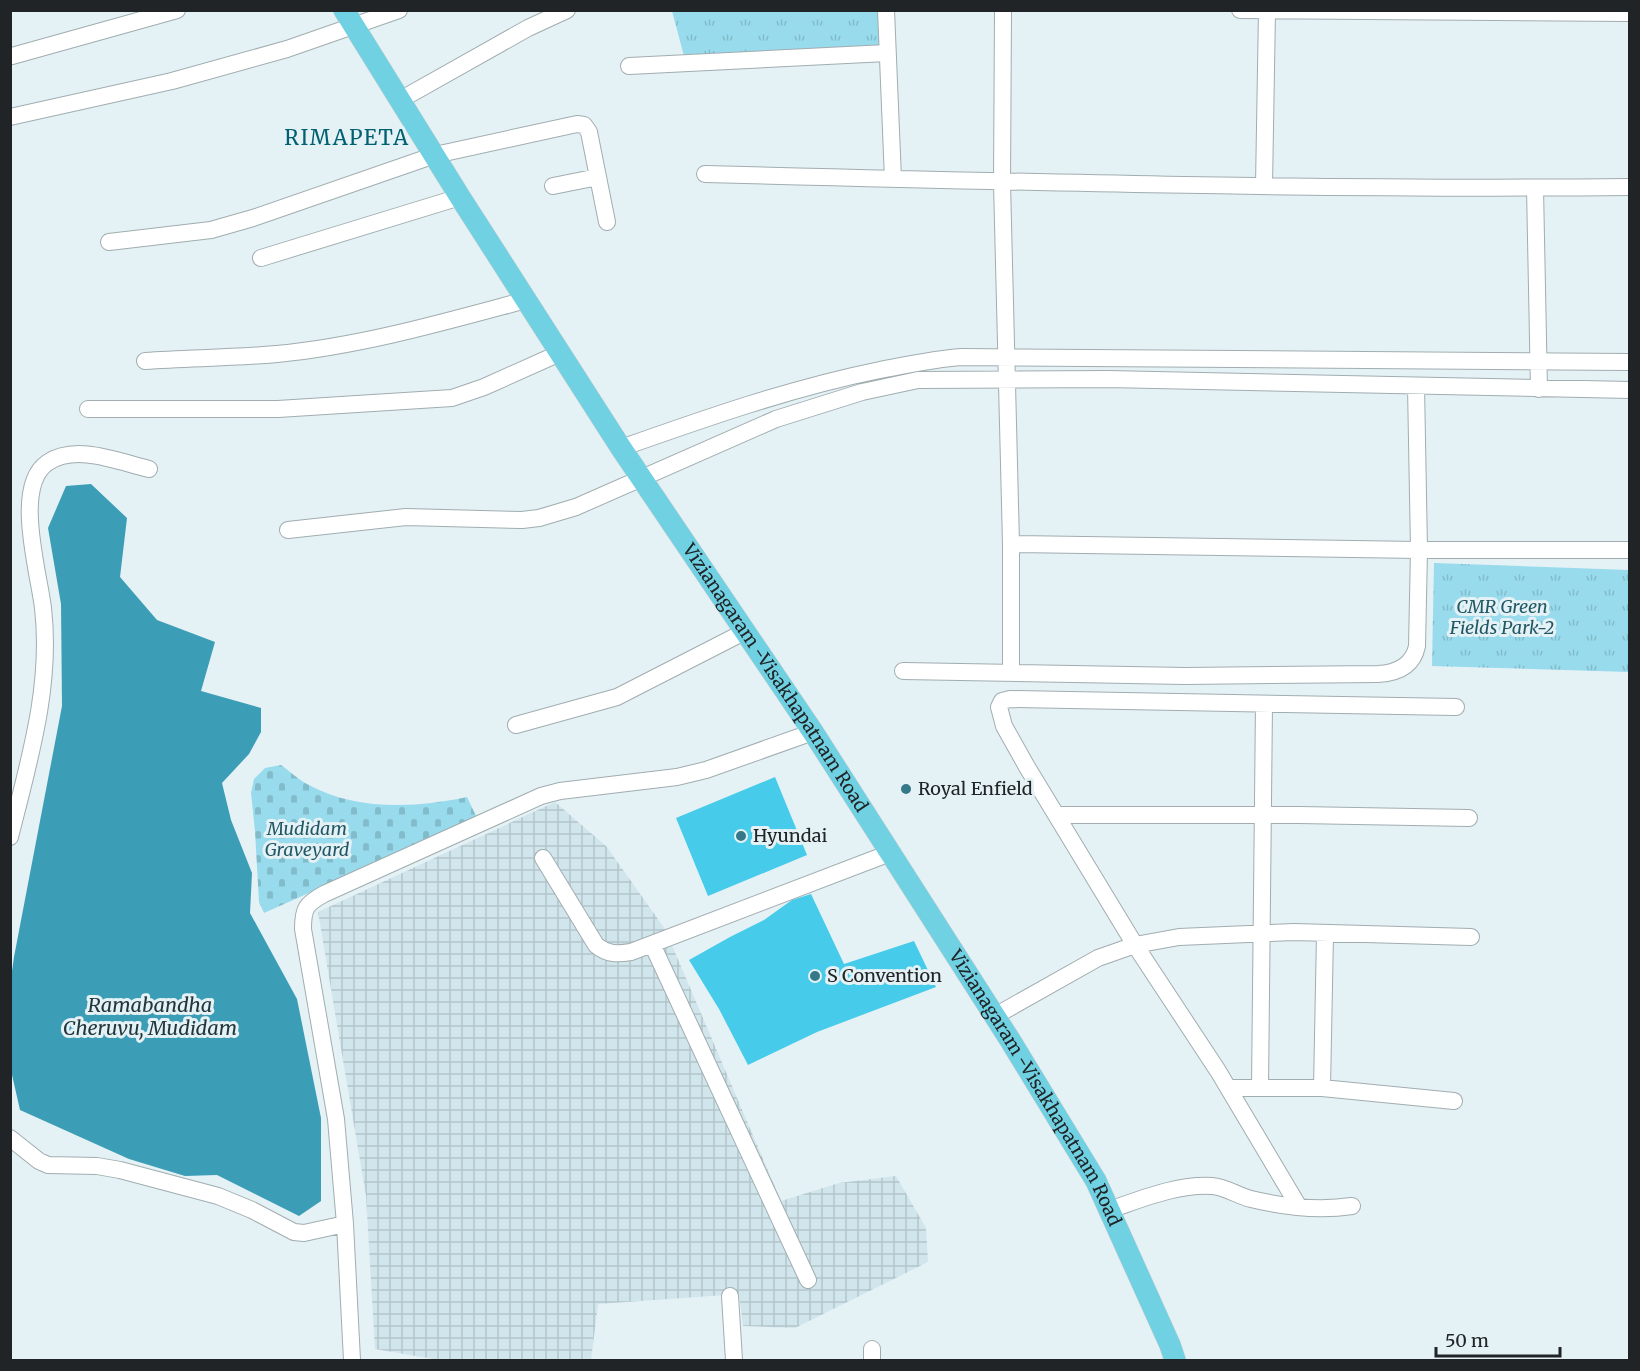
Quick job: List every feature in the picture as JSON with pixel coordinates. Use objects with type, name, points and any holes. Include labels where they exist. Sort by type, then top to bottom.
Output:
[{"type":"main road","name":"Vizianagaram -Visakhapatnam Road","points":[[349,18],[459,197],[640,478],[813,732],[995,1016],[1096,1181],[1175,1360]]},
{"type":"street","points":[[12,56],[177,10]]},
{"type":"street","points":[[10,117],[172,81],[287,49],[349,18],[399,10]]},
{"type":"street","points":[[400,100],[528,28],[567,10]]},
{"type":"street","points":[[886,10],[893,179]]},
{"type":"street","points":[[1003,10],[1002,183],[1011,544],[1011,673]]},
{"type":"street","points":[[1239,10],[1629,13]]},
{"type":"street","points":[[1264,185],[1267,11]]},
{"type":"street","points":[[629,66],[887,53]]},
{"type":"street","points":[[109,242],[211,230],[264,215],[435,155],[577,124],[584,125],[589,132],[607,222]]},
{"type":"street","points":[[705,174],[1002,183],[1629,187]]},
{"type":"street","points":[[553,186],[598,177]]},
{"type":"street","points":[[1535,188],[1539,389]]},
{"type":"street","points":[[261,258],[459,197]]},
{"type":"street","points":[[144,361],[277,354],[322,347],[443,323],[526,300]]},
{"type":"street","points":[[88,409],[278,409],[452,398],[484,387],[560,353]]},
{"type":"street","points":[[621,448],[765,398],[827,380],[937,359],[1006,357],[1629,362]]},
{"type":"street","points":[[288,530],[406,517],[522,520],[539,518],[576,507],[776,419],[862,392],[918,380],[1120,379],[1629,390]]},
{"type":"street","points":[[903,670],[1185,676],[1392,673],[1410,663],[1415,656],[1417,646],[1419,550],[1416,386]]},
{"type":"street","points":[[10,837],[41,707],[46,656],[40,581],[29,522],[29,508],[35,478],[47,463],[78,454],[149,469]]},
{"type":"street","points":[[1011,544],[1419,550],[1629,550]]},
{"type":"street","points":[[516,725],[617,697],[744,632]]},
{"type":"street","points":[[1299,1207],[1228,1088],[1135,945],[1056,815],[1004,726],[999,707],[1002,701],[1010,699],[1456,707]]},
{"type":"street","points":[[1260,1088],[1264,704]]},
{"type":"street","points":[[352,1360],[345,1224],[336,1119],[303,929],[305,909],[324,894],[541,796],[560,791],[643,782],[696,772],[813,732]]},
{"type":"street","points":[[1056,815],[1469,818]]},
{"type":"street","points":[[543,858],[596,945],[603,951],[619,954],[632,952],[890,853]]},
{"type":"street","points":[[995,1016],[1098,958],[1135,945],[1179,937],[1294,932],[1471,937]]},
{"type":"street","points":[[1322,1088],[1325,934]]},
{"type":"street","points":[[652,944],[808,1280]]},
{"type":"street","points":[[1228,1088],[1322,1088],[1454,1101]]},
{"type":"street","points":[[10,1138],[39,1161],[48,1165],[97,1166],[120,1170],[218,1196],[252,1210],[294,1232],[304,1233],[345,1224]]},
{"type":"street","points":[[1109,1210],[1164,1192],[1212,1186],[1224,1188],[1251,1199],[1299,1207],[1332,1209],[1352,1206]]},
{"type":"street","points":[[730,1296],[734,1360]]},
{"type":"shaded area","points":[[555,802],[606,846],[665,929],[781,1201],[839,1183],[896,1176],[926,1228],[928,1262],[795,1328],[743,1326],[739,1294],[598,1304],[591,1360],[439,1360],[375,1349],[366,1196],[318,912]]},
{"type":"green space","points":[[672,11],[881,11],[882,50],[684,56]]},
{"type":"green space","name":"CMR Green Fields Park-2","points":[[1434,563],[1629,570],[1629,672],[1432,666]]},
{"type":"green space","name":"Mudidam Graveyard","points":[[281,765],[304,782],[326,793],[365,803],[407,805],[467,797],[477,818],[264,913],[259,902],[251,793],[254,779],[265,768]]},
{"type":"water","name":"Ramabandha Cheruvu, Mudidam","points":[[91,484],[127,518],[120,577],[157,620],[215,642],[201,691],[261,708],[261,732],[249,754],[222,783],[231,820],[252,873],[250,913],[297,999],[321,1118],[321,1201],[299,1216],[217,1175],[185,1176],[129,1159],[20,1110],[10,1066],[10,985],[62,706],[61,604],[48,528],[66,486]]},
{"type":"building","name":"Hyundai","points":[[775,777],[807,855],[708,896],[676,818]]},
{"type":"building","name":"S Convention","points":[[811,894],[844,964],[914,941],[936,987],[817,1032],[748,1065],[719,1009],[689,960],[764,920],[792,900]]},
{"type":"place","name":"Royal Enfield","points":[[906,789]]},
{"type":"place","name":"Hyundai","points":[[741,836]]},
{"type":"place","name":"S Convention","points":[[815,976]]},
{"type":"district","name":"RIMAPETA","points":[[347,138]]}]
